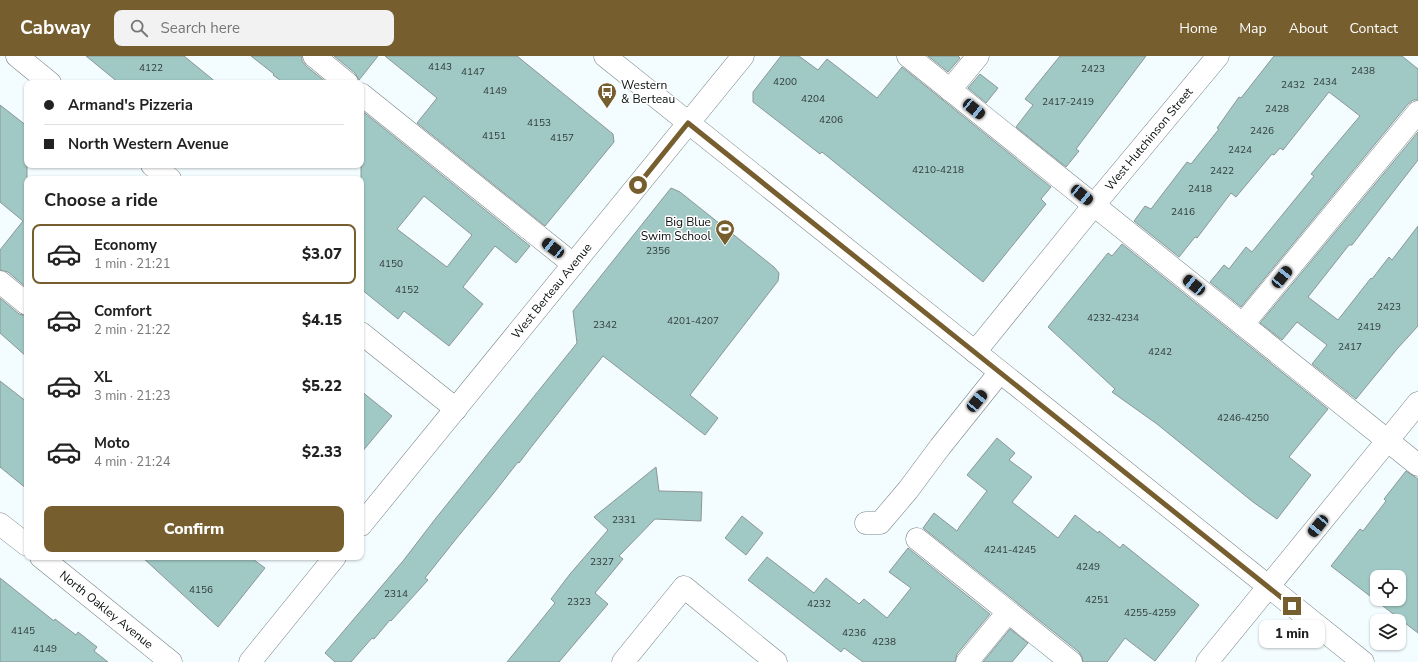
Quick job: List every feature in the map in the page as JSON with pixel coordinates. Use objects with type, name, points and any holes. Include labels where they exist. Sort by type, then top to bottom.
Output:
[{"type":"street","points":[[16,56],[46,80]]},
{"type":"street","points":[[314,56],[343,80]]},
{"type":"street","points":[[605,56],[1362,662]]},
{"type":"street","name":"West Berteau Avenue","points":[[364,521],[743,56]]},
{"type":"street","points":[[908,56],[1418,465]]},
{"type":"street","points":[[950,90],[978,56]]},
{"type":"street","name":"West Hutchinson Street","points":[[974,352],[1218,56]]},
{"type":"street","points":[[364,96],[573,264]]},
{"type":"street","points":[[1243,324],[1418,112]]},
{"type":"street","points":[[156,168],[166,176]]},
{"type":"street","points":[[0,282],[24,302]]},
{"type":"street","points":[[364,335],[456,409]]},
{"type":"street","points":[[866,523],[880,523],[908,490],[940,447],[1000,372]]},
{"type":"street","points":[[1207,662],[1418,403]]},
{"type":"street","points":[[0,524],[24,544]]},
{"type":"street","points":[[917,539],[1071,662]]},
{"type":"street","name":"North Oakley Avenue","points":[[45,560],[171,662]]},
{"type":"street","points":[[250,662],[333,560]]},
{"type":"street","points":[[624,662],[684,587],[776,662]]},
{"type":"street","points":[[967,662],[1008,612]]},
{"type":"building","points":[[86,56],[184,56],[213,80],[115,80]]},
{"type":"building","points":[[251,56],[302,56],[302,61],[306,66],[323,80],[280,80],[273,75],[274,74]]},
{"type":"building","points":[[334,56],[378,56],[359,80],[355,73]]},
{"type":"building","points":[[385,56],[517,56],[613,134],[614,142],[545,226],[417,123],[437,98]]},
{"type":"building","points":[[781,56],[799,56],[818,70],[827,59],[877,98],[902,67],[1051,187],[1041,199],[1046,204],[983,282],[822,152],[820,154],[753,102],[753,92]]},
{"type":"building","points":[[928,56],[958,56],[960,58],[948,72]]},
{"type":"building","points":[[1060,56],[1146,56],[1076,149],[1079,151],[1066,167],[1016,127],[1033,105],[1025,99]]},
{"type":"building","points":[[1274,56],[1402,56],[1418,69],[1418,100],[1413,100],[1408,104],[1241,307],[1210,282],[1224,265],[1229,269],[1246,247],[1252,252],[1314,176],[1311,174],[1360,116],[1329,92],[1283,150],[1280,148],[1274,155],[1272,154],[1236,197],[1231,193],[1197,238],[1195,237],[1179,257],[1134,221],[1145,206],[1151,209],[1187,162],[1191,164],[1219,129],[1217,128],[1239,97],[1241,98]]},
{"type":"building","points":[[980,74],[998,88],[986,103],[968,88]]},
{"type":"building","points":[[0,105],[24,124],[24,168],[27,168],[27,176],[24,176],[24,285],[8,272],[0,270],[0,250],[23,221],[0,202]]},
{"type":"building","points":[[364,112],[530,246],[516,263],[495,246],[463,287],[483,304],[449,346],[404,311],[398,319],[364,291],[364,176],[361,176],[361,168],[364,168]],"holes":[[[424,196],[472,235],[447,267],[397,229]]]},
{"type":"building","points":[[1418,132],[1418,160],[1352,245],[1349,245],[1308,297],[1338,320],[1389,257],[1392,260],[1418,226],[1418,326],[1356,399],[1312,364],[1327,345],[1297,322],[1282,340],[1260,323]]},
{"type":"building","points":[[671,188],[680,192],[774,267],[779,273],[778,281],[690,395],[718,418],[705,435],[603,356],[519,463],[518,462],[425,578],[428,580],[351,662],[335,662],[325,653],[403,561],[577,343],[573,311]]},
{"type":"building","points":[[1122,244],[1328,409],[1289,457],[1311,475],[1277,519],[1253,502],[1157,424],[1112,392],[1115,389],[1048,327],[1108,253],[1112,256]]},
{"type":"building","points":[[0,298],[19,314],[24,315],[24,354],[0,333]]},
{"type":"building","points":[[0,381],[24,400],[24,487],[0,467]]},
{"type":"building","points":[[364,393],[392,416],[364,449]]},
{"type":"building","points":[[997,438],[1015,453],[1009,460],[1032,477],[1012,502],[1058,538],[1075,515],[1098,533],[1099,531],[1120,548],[1123,544],[1199,605],[1155,661],[1125,638],[1107,662],[1083,662],[1079,652],[923,528],[934,513],[957,531],[987,491],[967,475]]},
{"type":"building","points":[[656,467],[659,491],[702,492],[701,521],[655,519],[619,556],[623,559],[595,593],[608,604],[559,662],[507,662],[555,603],[551,599],[570,574],[608,530],[594,517]]},
{"type":"building","points":[[1406,471],[1418,479],[1418,633],[1406,624],[1406,614],[1393,614],[1383,606],[1406,606],[1406,570],[1370,570],[1370,596],[1331,566],[1360,529],[1363,531],[1386,501],[1384,499]]},
{"type":"building","points":[[742,516],[763,533],[746,555],[725,538]]},
{"type":"building","points":[[908,548],[990,614],[957,654],[955,662],[863,662],[844,648],[841,652],[748,580],[767,557],[814,593],[826,578],[859,604],[864,599],[887,618],[911,588],[889,572]]},
{"type":"building","points":[[145,560],[254,560],[265,568],[218,627]]},
{"type":"building","points":[[0,578],[54,621],[55,619],[76,635],[78,632],[97,647],[94,651],[108,662],[0,662]]},
{"type":"building","points":[[1010,629],[1028,643],[1012,662],[983,662]]},
{"type":"place","name":"Western & Berteau","points":[[607,109]]},
{"type":"place","name":"Big Blue Swim School","points":[[725,246]]},
{"type":"route","points":[[638,185],[688,123],[1292,606]]}]
